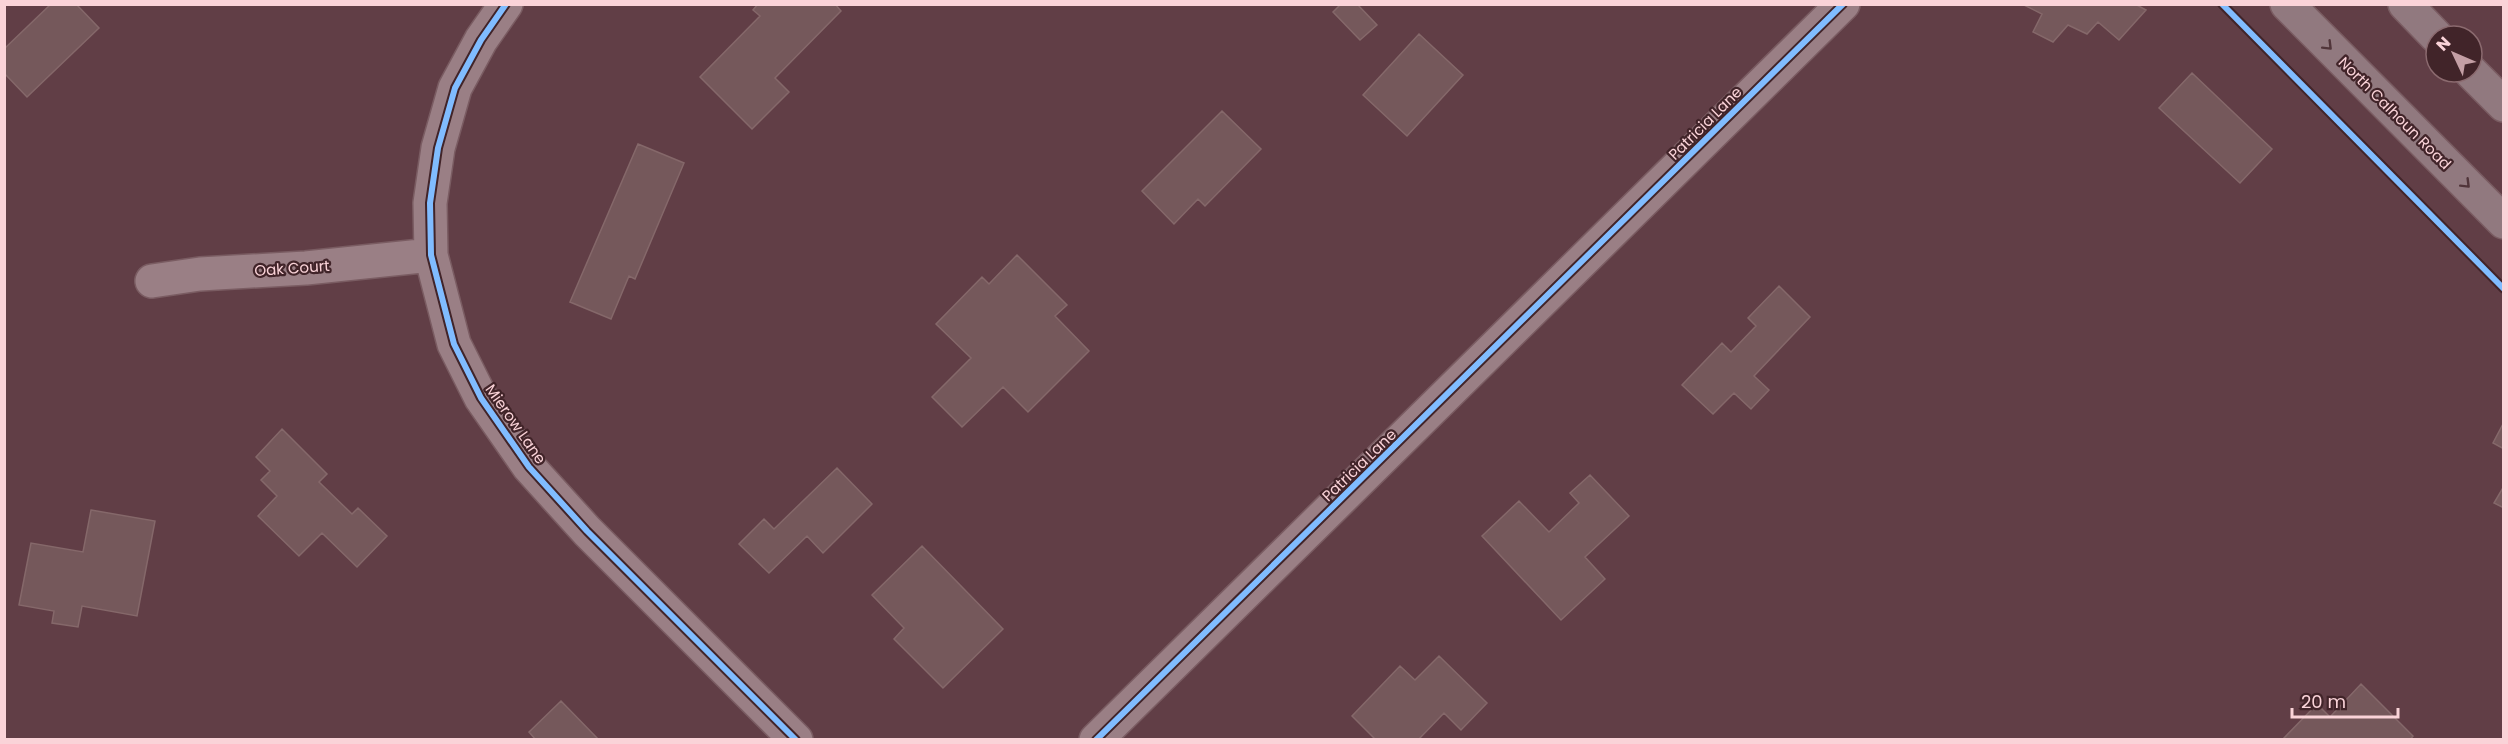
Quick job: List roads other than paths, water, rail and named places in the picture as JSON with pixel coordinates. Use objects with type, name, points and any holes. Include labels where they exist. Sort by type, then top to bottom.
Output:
[{"type":"main road","name":"North Calhoun Road","points":[[2287,4],[2504,222]]},
{"type":"main road","points":[[2405,4],[2424,24]]},
{"type":"main road","points":[[2483,84],[2504,105]]},
{"type":"street","name":"Mierow Lane","points":[[506,4],[481,40],[455,88],[441,138],[430,203],[431,255],[454,344],[481,398],[529,467],[587,531],[796,740]]},
{"type":"street","name":"Patricia Lane","points":[[1096,740],[1843,4]]},
{"type":"street","name":"Oak Court","points":[[152,281],[200,274],[306,268],[431,255]]}]
